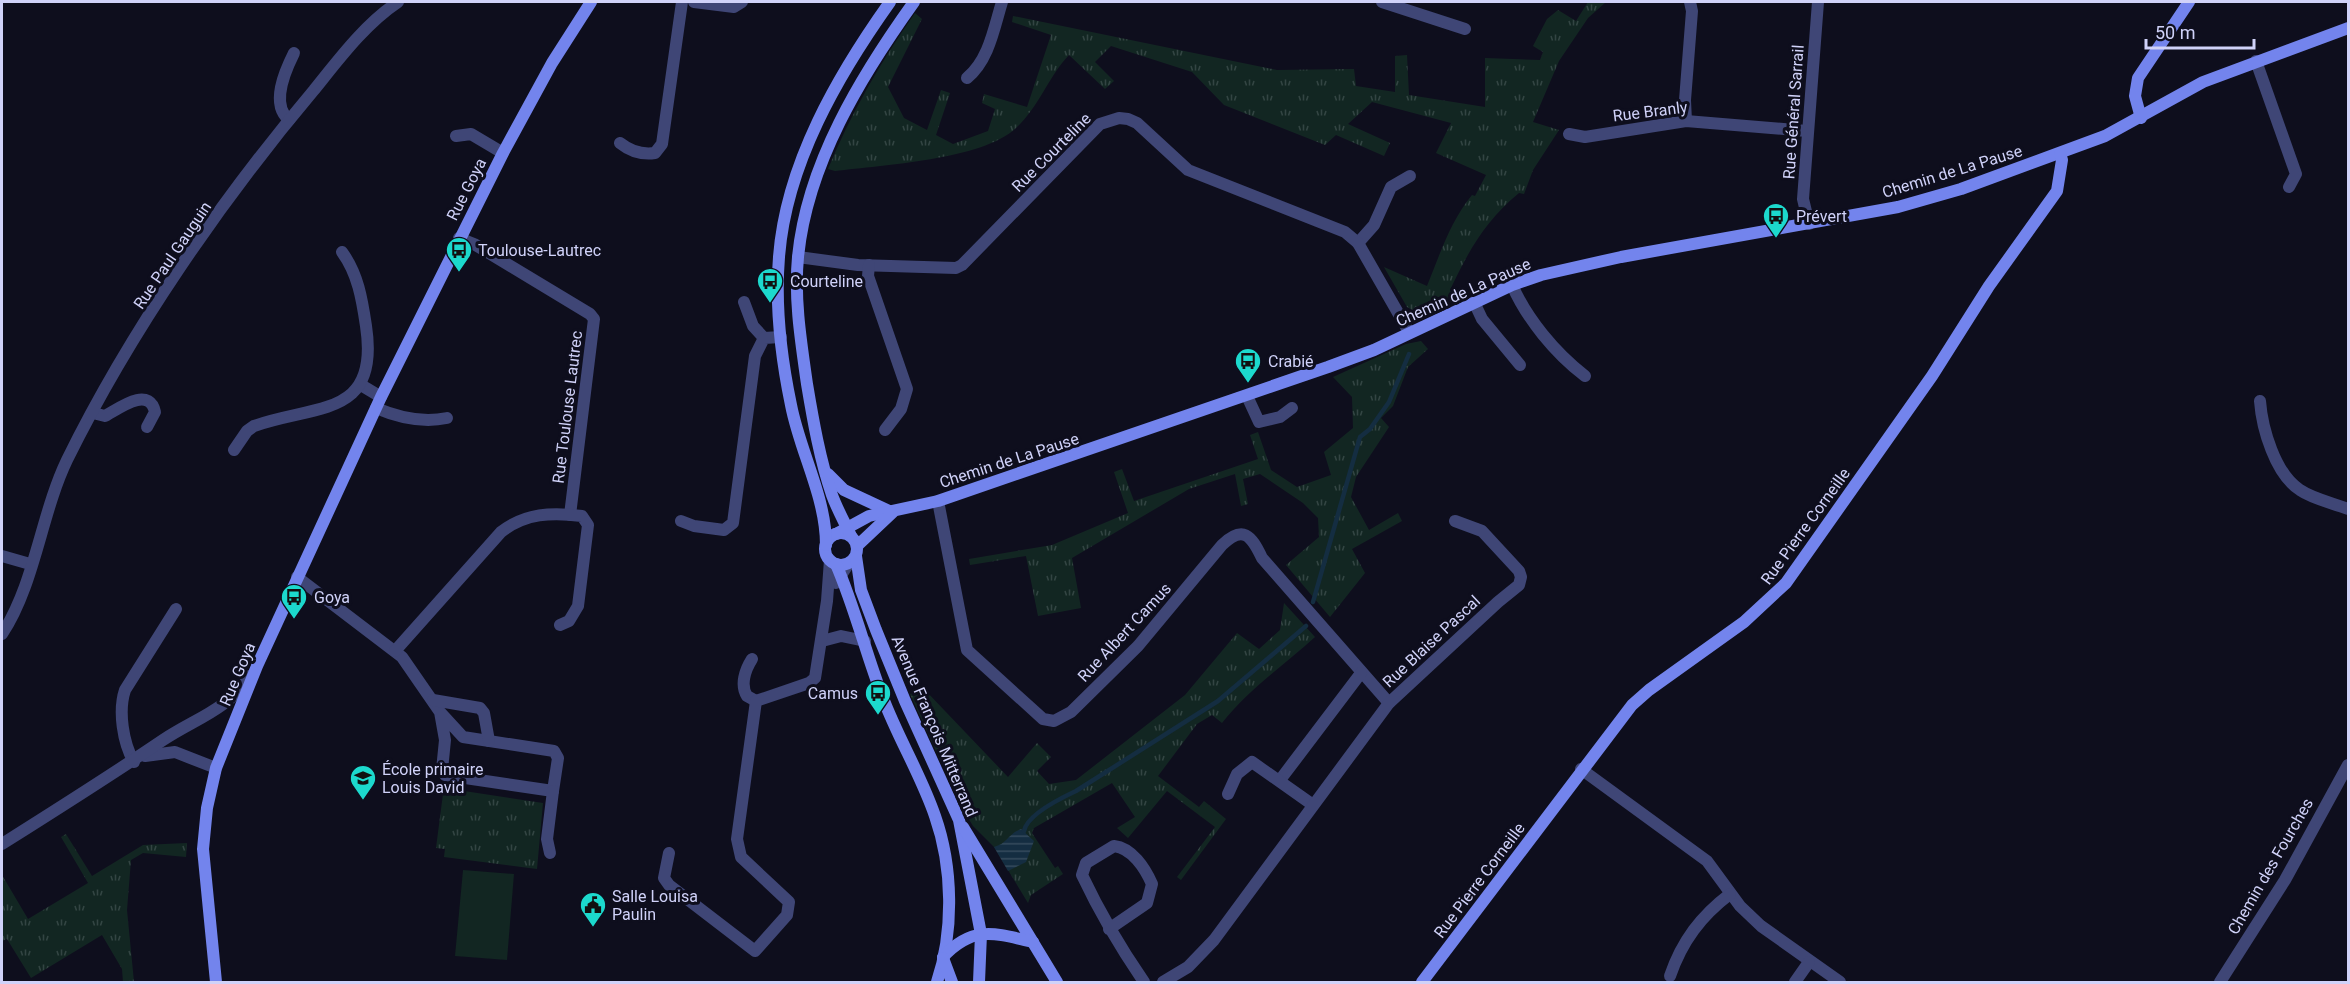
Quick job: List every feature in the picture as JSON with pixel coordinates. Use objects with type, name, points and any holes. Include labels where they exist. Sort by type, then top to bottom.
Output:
[{"type":"street","name":"Rue Paul Gauguin","points":[[2,634],[16,605],[62,471],[138,336],[185,262],[289,120],[360,36],[398,2]]},
{"type":"street","name":"Rue Goya","points":[[216,982],[203,849],[207,808],[216,768],[257,666],[378,402],[503,153],[552,63],[591,2]]},
{"type":"street","points":[[620,143],[633,152],[649,154],[655,153],[662,144],[682,2]]},
{"type":"street","points":[[694,2],[734,7],[742,2]]},
{"type":"street","points":[[845,551],[826,545],[825,516],[796,427],[781,337],[779,255],[798,173],[833,93],[858,49],[890,2]]},
{"type":"street","name":"Avenue François Mitterrand","points":[[914,2],[860,83],[834,136],[805,220],[798,257],[800,329],[810,402],[865,641],[884,702],[929,802],[939,831],[949,888],[943,957],[937,982]]},
{"type":"street","points":[[967,78],[984,58],[1002,2]]},
{"type":"street","points":[[1382,2],[1465,28]]},
{"type":"street","points":[[1686,121],[1685,100],[1692,11],[1690,2]]},
{"type":"street","name":"Rue Général Sarrail","points":[[1809,224],[1803,199],[1818,2]]},
{"type":"street","points":[[2141,118],[2135,96],[2139,78],[2189,2]]},
{"type":"street","name":"Chemin de La Pause","points":[[845,551],[869,516],[938,501],[1329,368],[1512,285],[1550,273],[1611,260],[1809,224],[1929,199],[2105,136],[2203,82],[2349,28]]},
{"type":"street","points":[[289,120],[282,112],[280,101],[283,78],[294,53]]},
{"type":"street","points":[[2256,61],[2296,174],[2289,187]]},
{"type":"street","name":"Rue Courteline","points":[[798,257],[868,265],[949,269],[962,265],[1100,124],[1119,118],[1137,123],[1188,170],[1345,232],[1358,243],[1409,332]]},
{"type":"street","name":"Rue Branly","points":[[1569,134],[1585,137],[1686,121],[1808,131]]},
{"type":"street","points":[[456,136],[471,134],[503,153]]},
{"type":"street","name":"Rue Pierre Corneille","points":[[1422,982],[1632,705],[1649,690],[1744,622],[1786,583],[1932,376],[1989,286],[2057,191],[2062,160],[2060,154]]},
{"type":"street","points":[[1358,243],[1374,225],[1391,187],[1410,176]]},
{"type":"street","name":"Rue Toulouse Lautrec","points":[[459,238],[590,314],[594,319],[570,514]]},
{"type":"street","points":[[234,450],[247,431],[254,426],[332,406],[347,398],[361,385],[368,353],[366,324],[356,275],[342,252]]},
{"type":"street","points":[[868,265],[868,276],[907,389],[901,409],[885,430]]},
{"type":"street","points":[[1512,285],[1529,316],[1563,357],[1585,376]]},
{"type":"street","points":[[744,302],[753,326],[764,338]]},
{"type":"street","points":[[1474,302],[1482,319],[1520,365]]},
{"type":"street","points":[[764,338],[781,337]]},
{"type":"street","points":[[681,521],[694,526],[724,530],[733,523],[755,356],[764,338]]},
{"type":"street","points":[[361,385],[393,415],[434,420],[447,418]]},
{"type":"street","points":[[1247,396],[1259,422],[1280,417],[1292,408]]},
{"type":"street","points":[[93,413],[105,416],[131,401],[146,401],[152,405],[155,412],[147,427]]},
{"type":"street","points":[[2260,401],[2264,427],[2289,480],[2302,492],[2349,509]]},
{"type":"street","points":[[825,470],[844,490],[893,512]]},
{"type":"street","name":"Rue Albert Camus","points":[[938,501],[967,650],[1043,719],[1054,721],[1071,712],[1138,646],[1222,545],[1235,534],[1248,536],[1262,558],[1389,703]]},
{"type":"street","name":"Chemin de La Pause","points":[[845,551],[893,512]]},
{"type":"street","points":[[395,651],[501,532],[529,516],[570,514],[582,516],[588,525],[578,606],[569,621],[560,625]]},
{"type":"street","name":"Rue Blaise Pascal","points":[[1163,982],[1188,968],[1203,954],[1389,703],[1521,582],[1519,571],[1482,531],[1455,520]]},
{"type":"street","points":[[756,701],[813,681],[817,674],[827,600],[845,551]]},
{"type":"street","points":[[827,600],[845,551]]},
{"type":"street","name":"Avenue François Mitterrand","points":[[845,551],[905,701],[959,820],[981,934],[979,982]]},
{"type":"street","points":[[2,556],[30,564]]},
{"type":"street","points":[[297,577],[395,651],[440,712],[463,736],[552,750],[564,757],[553,791],[547,839],[550,853]]},
{"type":"street","points":[[138,759],[127,746],[122,698],[176,609]]},
{"type":"street","points":[[822,641],[841,636],[865,641]]},
{"type":"street","points":[[752,659],[745,673],[743,687],[745,694],[756,701]]},
{"type":"street","points":[[2,844],[138,759],[164,740],[218,710],[237,694],[257,666]]},
{"type":"street","name":"Rue Blaise Pascal","points":[[1280,780],[1361,673]]},
{"type":"street","points":[[433,700],[480,708],[484,713],[489,741]]},
{"type":"street","points":[[669,853],[664,878],[669,885],[754,951],[787,915],[789,902],[745,862],[737,845],[756,701]]},
{"type":"street","points":[[218,710],[229,712],[235,721]]},
{"type":"street","points":[[440,712],[445,740],[442,770],[445,775],[553,791]]},
{"type":"street","points":[[194,759],[183,748],[182,740],[202,718]]},
{"type":"street","points":[[138,759],[166,752],[194,759],[216,768]]},
{"type":"street","points":[[1228,794],[1237,774],[1252,762],[1313,805]]},
{"type":"street","name":"Chemin des Fourches","points":[[2220,982],[2285,880],[2349,765]]},
{"type":"street","points":[[1581,770],[1707,861],[1730,894],[1761,926],[1840,982]]},
{"type":"street","points":[[959,820],[1033,942],[1052,980]]},
{"type":"street","points":[[1109,929],[1147,903],[1152,884],[1137,860],[1124,848],[1114,846],[1086,863],[1082,870],[1109,929],[1144,982]]},
{"type":"street","points":[[1670,976],[1679,951],[1706,912],[1730,894]]},
{"type":"street","points":[[952,982],[943,957],[955,945],[981,934],[998,934],[1033,942]]},
{"type":"street","points":[[1795,982],[1809,962]]},
{"type":"green space","points":[[1588,2],[1606,2],[1588,18],[1559,61],[1533,122],[1559,130],[1533,170],[1524,194],[1519,193],[1487,225],[1450,290],[1455,296],[1414,311],[1407,307],[1384,267],[1427,286],[1452,227],[1464,205],[1472,195],[1475,196],[1486,175],[1436,153],[1451,123],[1372,102],[1348,124],[1390,143],[1384,156],[1336,135],[1325,145],[1224,105],[1192,72],[1111,46],[1095,62],[1114,81],[1105,89],[1069,55],[1024,120],[1000,139],[956,154],[930,159],[835,171],[828,169],[867,89],[915,13],[922,19],[888,87],[904,118],[927,130],[941,90],[950,93],[936,135],[953,144],[988,131],[995,109],[982,103],[984,94],[1027,107],[1051,35],[1012,22],[1013,16],[1277,70],[1354,69],[1356,86],[1395,92],[1395,56],[1407,55],[1409,95],[1485,107],[1485,58],[1540,60],[1543,52],[1533,46],[1547,19],[1558,10],[1576,21]]},
{"type":"green space","points":[[1421,341],[1428,349],[1408,367],[1393,406],[1381,418],[1389,427],[1356,477],[1351,497],[1369,530],[1398,513],[1402,521],[1352,549],[1365,573],[1330,617],[1286,565],[1319,537],[1318,518],[1303,503],[1260,474],[1243,479],[1248,504],[1241,506],[1235,474],[1189,489],[1072,558],[1081,608],[1038,616],[1026,556],[970,565],[969,559],[1052,545],[1128,513],[1114,472],[1122,469],[1134,501],[1258,459],[1250,435],[1258,432],[1271,470],[1297,487],[1331,475],[1324,452],[1353,428],[1352,397],[1333,377],[1406,344]]},
{"type":"green space","points":[[1284,603],[1315,637],[1255,689],[1222,723],[1212,715],[1197,724],[1158,776],[1199,807],[1204,801],[1226,819],[1181,880],[1177,877],[1215,827],[1167,791],[1128,838],[1117,828],[1135,817],[1112,783],[1034,828],[1032,833],[1055,868],[1058,866],[1063,874],[1031,895],[1028,903],[994,847],[973,826],[961,806],[910,694],[924,689],[1008,777],[1037,743],[1051,757],[1037,771],[1049,784],[1076,780],[1185,695],[1237,633],[1259,649],[1280,630]]},
{"type":"green space","points":[[451,789],[543,803],[537,869],[444,857],[445,849],[436,848],[443,794]]},
{"type":"green space","points":[[66,834],[92,876],[143,845],[187,843],[186,857],[143,853],[131,860],[127,910],[134,982],[123,982],[122,969],[102,935],[31,978],[7,939],[2,941],[2,875],[28,919],[88,883],[61,837]]},
{"type":"green space","points":[[463,870],[514,874],[507,960],[455,956]]},
{"type":"water","points":[[1021,829],[1034,841],[1026,862],[1008,871],[994,847],[1002,844]]},
{"type":"waterway","points":[[1313,602],[1360,437],[1370,429],[1389,402],[1409,354]]},
{"type":"waterway","points":[[1024,831],[1031,819],[1045,808],[1076,791],[1218,701],[1306,626]]},
{"type":"place","name":"Prévert","points":[[1776,239]]},
{"type":"place","name":"Toulouse-Lautrec","points":[[459,273]]},
{"type":"place","name":"Courteline","points":[[770,304]]},
{"type":"place","name":"Crabié","points":[[1248,384]]},
{"type":"place","name":"Goya","points":[[294,620]]},
{"type":"place","name":"Camus","points":[[878,716]]},
{"type":"place","name":"École primaire Louis David","points":[[363,801]]},
{"type":"place","name":"Salle Louisa Paulin","points":[[593,928]]}]
